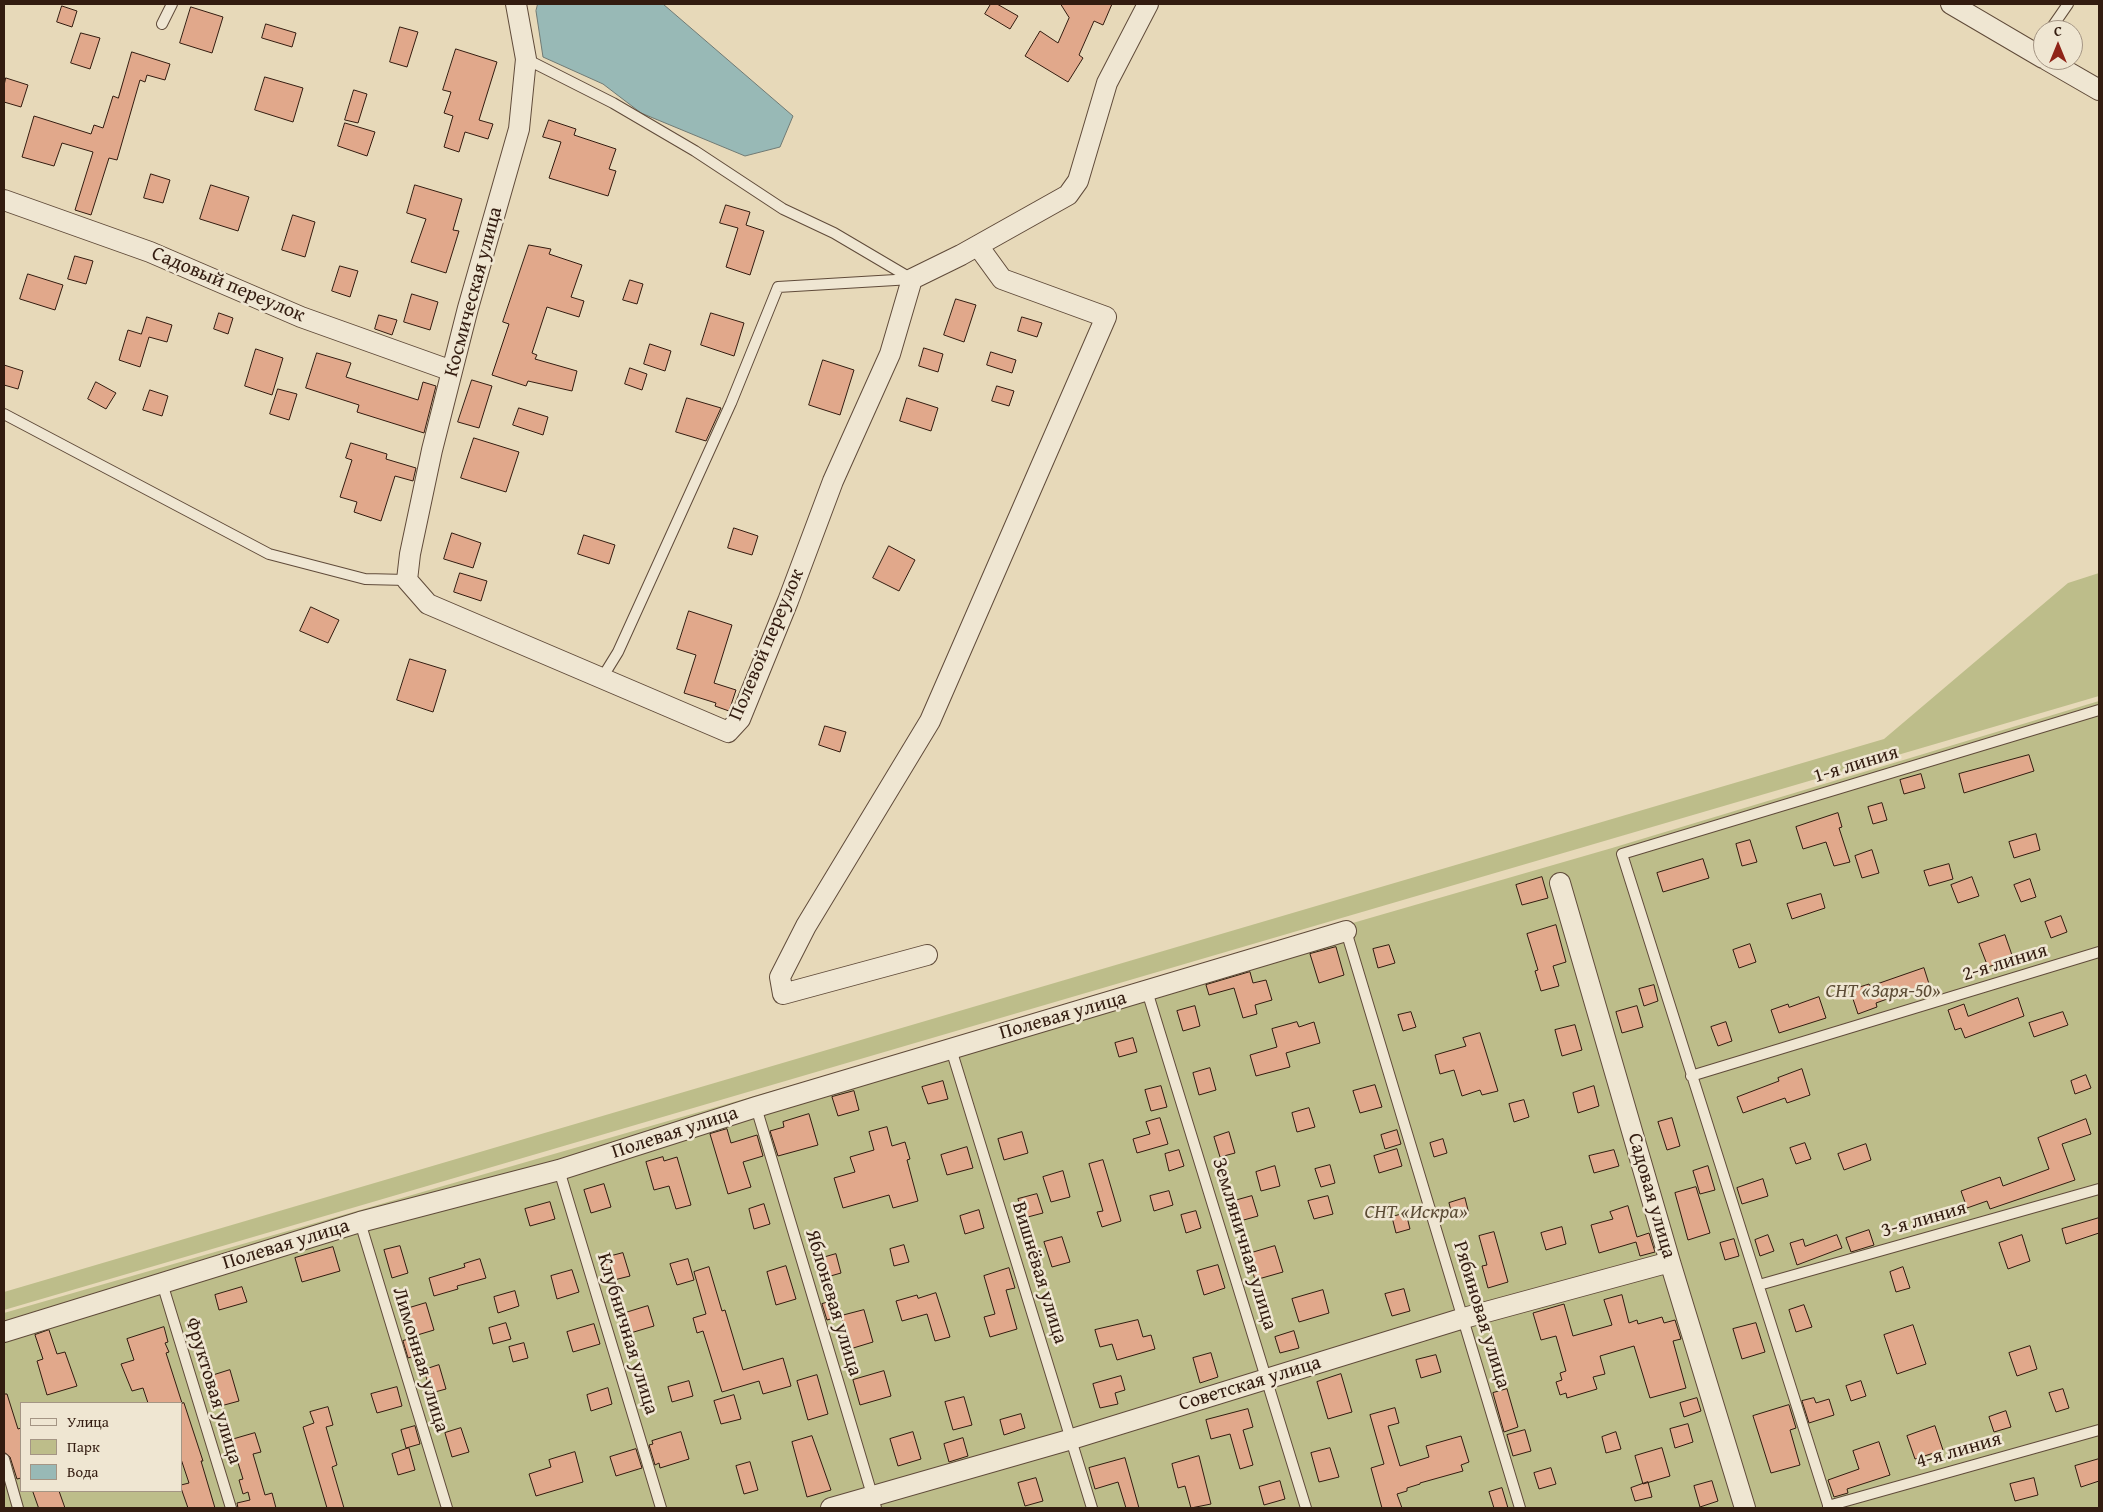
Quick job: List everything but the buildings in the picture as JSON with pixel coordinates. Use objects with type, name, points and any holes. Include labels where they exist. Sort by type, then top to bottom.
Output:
[{"type":"street","name":"Космическая улица","points":[[407,580],[410,554],[432,450],[519,128],[526,59],[516,4]]},
{"type":"street","points":[[912,279],[978,246],[1068,195],[1078,181],[1106,83],[1148,4]]},
{"type":"street","points":[[1951,4],[2033,50]]},
{"type":"street","points":[[2066,70],[2099,90]]},
{"type":"street","name":"Садовый переулок","points":[[4,200],[150,252],[301,317],[452,371]]},
{"type":"street","points":[[927,955],[784,994],[780,977],[806,926],[930,720],[1106,317],[1002,279],[978,246]]},
{"type":"street","name":"Полевой переулок","points":[[407,580],[428,604],[728,732],[740,719],[788,601],[833,481],[890,354],[912,279]]},
{"type":"street","name":"Садовая улица","points":[[1560,883],[1670,1262],[1745,1508]]},
{"type":"street","name":"Полевая улица","points":[[4,1332],[360,1222],[559,1170],[951,1048],[1346,931]]},
{"type":"street","name":"Советская улица","points":[[831,1508],[874,1502],[1464,1318],[1670,1262]]},
{"type":"lane","points":[[162,24],[172,4]]},
{"type":"lane","points":[[2057,20],[2068,4]]},
{"type":"lane","points":[[526,59],[613,103],[695,151],[783,209],[834,233],[912,279]]},
{"type":"lane","points":[[602,678],[618,652],[731,403],[778,287],[912,279]]},
{"type":"lane","points":[[4,414],[268,554],[365,579],[407,580]]},
{"type":"lane","name":"1-я линия","points":[[1691,1076],[1622,854],[2099,710]]},
{"type":"lane","name":"Рябиновая улица","points":[[1346,931],[1520,1508]]},
{"type":"lane","name":"2-я линия","points":[[1691,1076],[2099,952]]},
{"type":"lane","name":"Земляничная улица","points":[[1147,991],[1306,1508]]},
{"type":"lane","name":"Вишнёвая улица","points":[[951,1048],[1092,1508]]},
{"type":"lane","points":[[1691,1076],[1828,1507]]},
{"type":"lane","name":"Яблоневая улица","points":[[756,1108],[874,1502]]},
{"type":"lane","name":"Клубничная улица","points":[[559,1170],[661,1508]]},
{"type":"lane","name":"3-я линия","points":[[1759,1286],[2099,1189]]},
{"type":"lane","name":"Лимонная улица","points":[[360,1222],[447,1508]]},
{"type":"lane","name":"Фруктовая улица","points":[[162,1283],[231,1508]]},
{"type":"lane","name":"4-я линия","points":[[1828,1507],[2099,1430]]},
{"type":"lane","points":[[4,1459],[18,1508]]},
{"type":"green space","points":[[2099,573],[2099,696],[4,1310],[4,1292],[1884,739],[2068,583]]},
{"type":"green space","name":"СНТ «Искра»","points":[[2099,701],[2099,1508],[4,1508],[4,1313],[1612,848]]},
{"type":"water","points":[[538,4],[663,4],[793,116],[780,147],[745,156],[641,113],[603,84],[543,57],[536,11]]},
{"type":"park label","name":"СНТ «Заря-50»","points":[[1883,992]]}]
